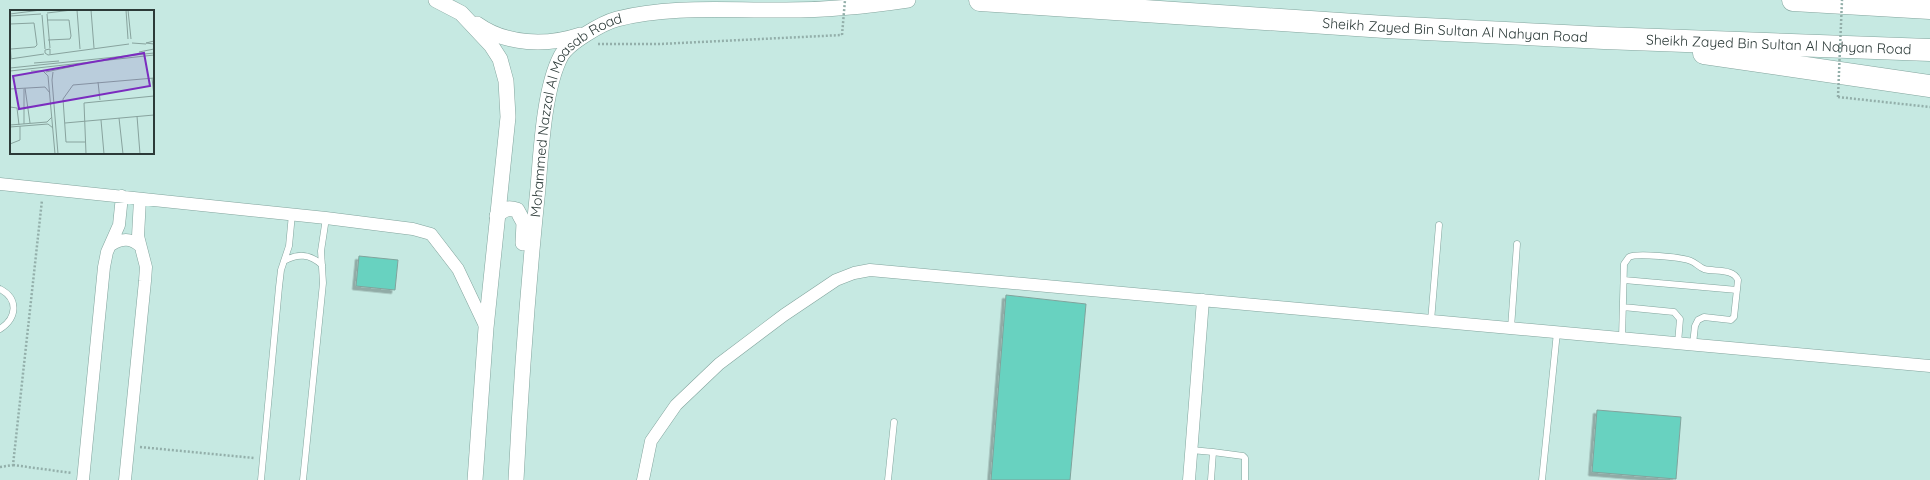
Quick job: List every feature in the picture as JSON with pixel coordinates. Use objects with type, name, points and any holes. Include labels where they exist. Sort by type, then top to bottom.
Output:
[{"type":"highway","name":"Sheikh Zayed Bin Sultan Al Nahyan Road","points":[[980,0],[1385,27],[1604,38],[1930,50]]},
{"type":"highway","points":[[1793,0],[1930,8]]},
{"type":"highway","points":[[1604,38],[1930,86]]},
{"type":"street","points":[[436,0],[461,13],[486,29],[499,35],[521,41],[543,43],[565,40],[586,33]]},
{"type":"street","name":"Mohammed Nazzal Al Moasab Road","points":[[516,480],[521,375],[540,162],[550,88],[562,54],[586,33],[614,20],[645,13],[696,10],[853,8],[908,0]]},
{"type":"street","points":[[461,13],[490,45],[500,59],[506,81],[508,117],[486,328],[475,480]]},
{"type":"street","points":[[0,184],[292,214],[413,229],[431,234],[458,269],[486,328]]},
{"type":"street","points":[[83,477],[104,267],[107,252],[119,225],[122,196]]},
{"type":"street","points":[[124,480],[146,267],[138,236],[140,199]]},
{"type":"street","points":[[497,216],[503,209],[511,208],[518,210],[524,224],[517,311],[521,375]]},
{"type":"street","points":[[111,245],[123,239],[136,242],[140,246]]},
{"type":"street","points":[[643,480],[651,441],[676,405],[719,364],[784,315],[836,280],[854,273],[870,270],[1930,366]]},
{"type":"street","points":[[1188,480],[1203,300]]},
{"type":"lane","points":[[261,480],[279,287],[284,261],[289,246],[292,214]]},
{"type":"lane","points":[[302,480],[323,283],[321,251],[326,218]]},
{"type":"lane","points":[[1431,321],[1439,225]]},
{"type":"lane","points":[[1511,328],[1517,244]]},
{"type":"lane","points":[[1622,338],[1626,260],[1633,254],[1638,254],[1688,260],[1704,269],[1731,273],[1737,278],[1734,317],[1730,320],[1704,317],[1698,320],[1695,326],[1693,344]]},
{"type":"lane","points":[[284,261],[297,255],[304,255],[311,257],[322,265]]},
{"type":"lane","points":[[1624,280],[1737,290]]},
{"type":"lane","points":[[0,289],[7,292],[12,299],[14,308],[13,317],[0,329]]},
{"type":"lane","points":[[1623,307],[1674,312],[1680,319],[1678,343]]},
{"type":"lane","points":[[1542,480],[1557,332]]},
{"type":"lane","points":[[888,480],[894,422]]},
{"type":"lane","points":[[1191,450],[1243,456],[1245,458],[1245,480]]},
{"type":"lane","points":[[1211,480],[1213,452]]},
{"type":"path","points":[[574,44],[660,44],[842,35],[845,0]]},
{"type":"path","points":[[1842,0],[1838,97],[1930,108]]},
{"type":"path","points":[[13,465],[44,188]]},
{"type":"path","points":[[128,446],[263,458]]},
{"type":"path","points":[[0,467],[13,465],[83,477]]},
{"type":"building","points":[[359,256],[398,260],[395,290],[356,286]]},
{"type":"building","points":[[1006,295],[1086,304],[1070,480],[991,480]]},
{"type":"building","points":[[1597,410],[1681,417],[1676,479],[1592,472]]}]
